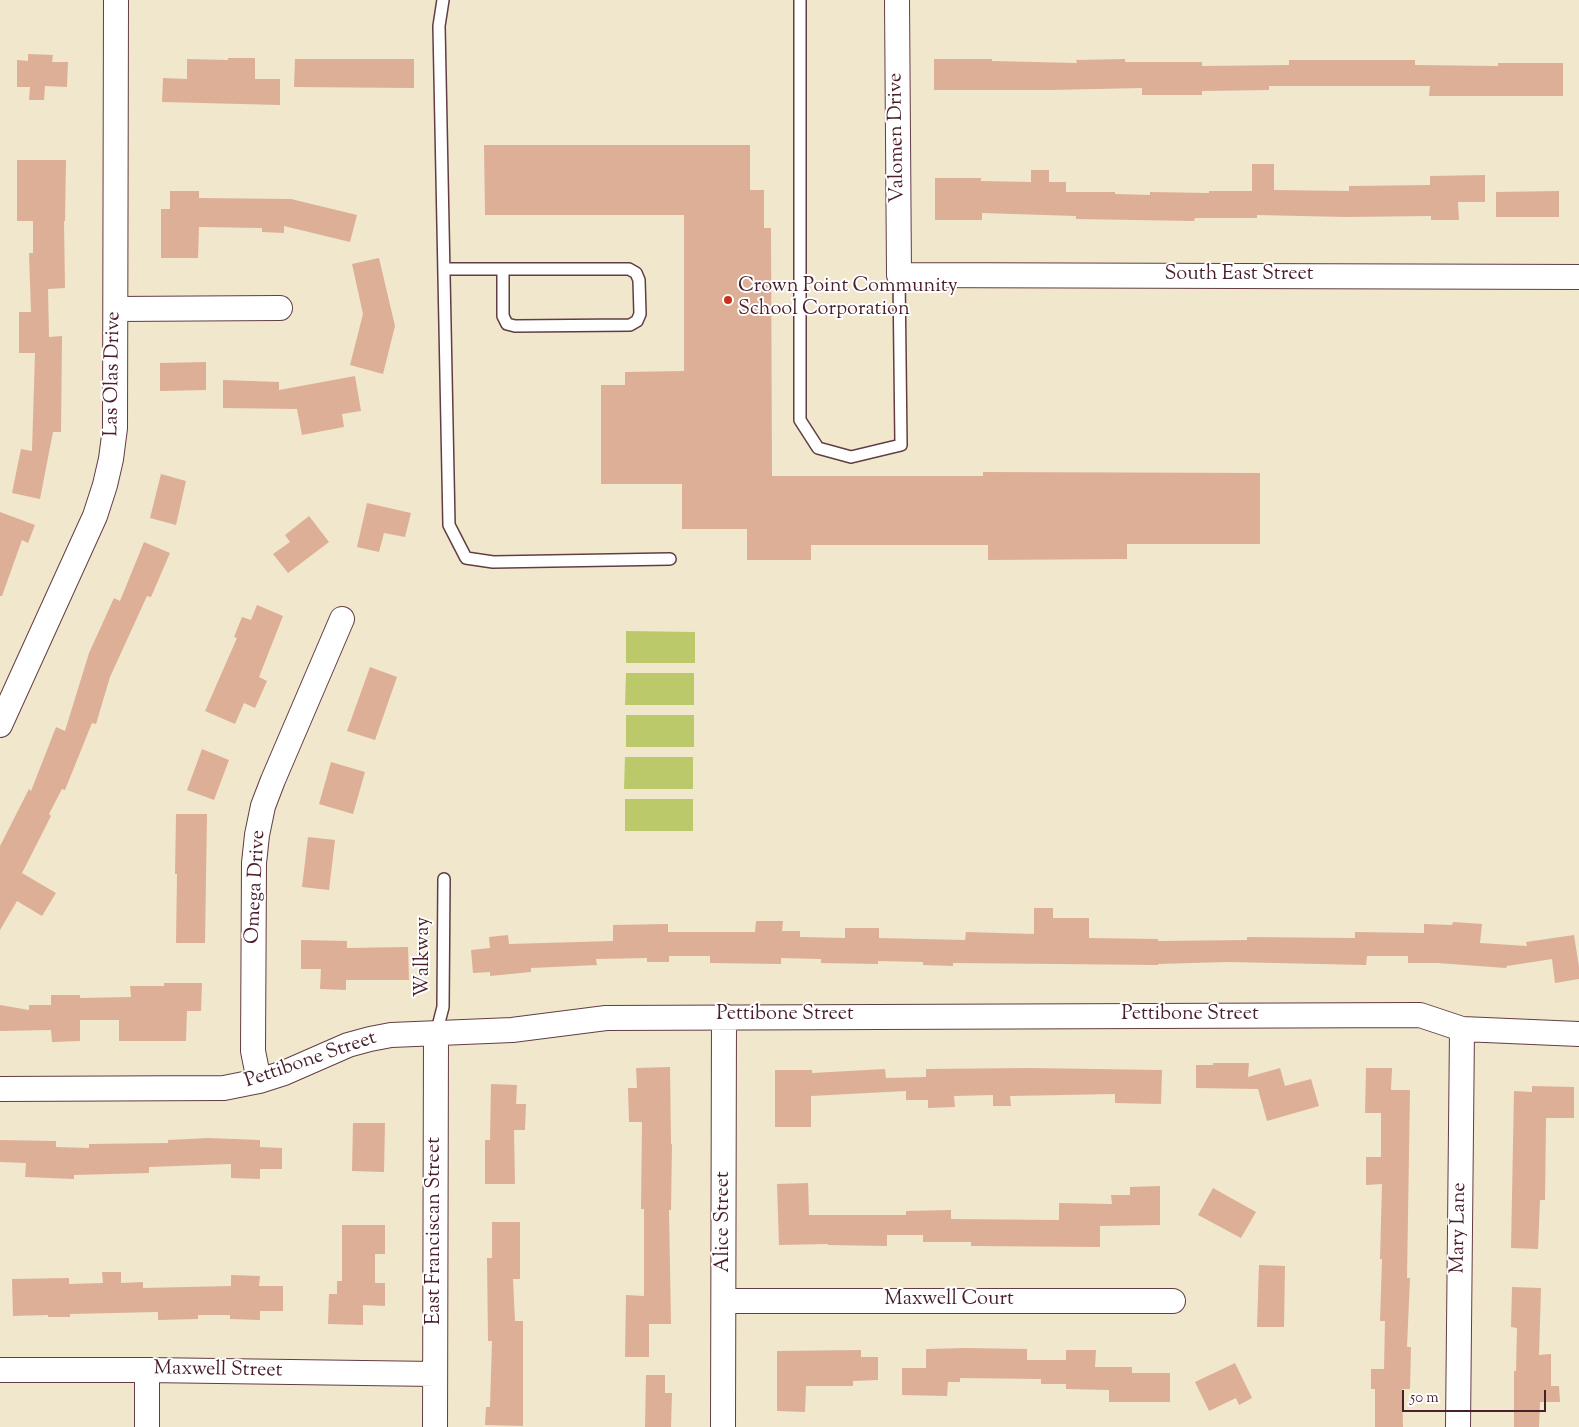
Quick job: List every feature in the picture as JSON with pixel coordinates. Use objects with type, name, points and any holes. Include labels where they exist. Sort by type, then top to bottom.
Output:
[{"type":"street","name":"Las Olas Drive","points":[[0,725],[94,516],[111,459],[114,428],[116,308],[116,0]]},
{"type":"street","name":"Valomen Drive","points":[[897,0],[899,276]]},
{"type":"street","name":"South East Street","points":[[899,276],[1579,277]]},
{"type":"street","points":[[116,308],[280,308]]},
{"type":"street","name":"Omega Drive","points":[[259,1081],[252,1051],[254,863],[257,835],[263,806],[273,780],[342,619]]},
{"type":"street","name":"Pettibone Street","points":[[0,1089],[206,1089],[241,1086],[284,1073],[348,1045],[391,1035],[512,1030],[606,1018],[724,1016],[1420,1015],[1462,1029],[1579,1034]]},
{"type":"street","name":"Alice Street","points":[[723,1427],[725,1301],[724,1016]]},
{"type":"street","name":"Mary Lane","points":[[1458,1427],[1462,1029]]},
{"type":"street","name":"East Franciscan Street","points":[[435,1427],[436,1034]]},
{"type":"street","name":"Maxwell Court","points":[[725,1301],[1174,1300]]},
{"type":"street","name":"Maxwell Street","points":[[0,1370],[435,1374]]},
{"type":"street","points":[[147,1370],[147,1427]]},
{"type":"lane","points":[[443,0],[439,26],[449,526],[466,558],[493,562],[670,559]]},
{"type":"lane","points":[[800,0],[800,420],[818,448],[851,457],[901,444],[899,276]]},
{"type":"lane","points":[[444,268],[504,268],[629,268],[636,273],[639,280],[640,314],[637,321],[630,325],[515,326],[507,324],[504,316],[504,268]]},
{"type":"lane","name":"Walkway","points":[[436,1034],[443,1008],[444,879]]},
{"type":"green space","points":[[626,631],[695,632],[695,663],[626,663]]},
{"type":"green space","points":[[626,673],[694,673],[694,705],[625,705]]},
{"type":"green space","points":[[626,715],[694,715],[694,747],[626,747]]},
{"type":"green space","points":[[625,757],[693,757],[693,789],[624,789]]},
{"type":"green space","points":[[625,799],[693,799],[693,831],[625,831]]},
{"type":"building","points":[[28,54],[53,55],[52,62],[68,62],[67,87],[45,86],[44,100],[29,100],[30,87],[17,87],[17,60],[28,61]]},
{"type":"building","points":[[228,58],[255,58],[255,79],[280,79],[280,105],[162,102],[163,78],[187,79],[187,59],[228,60]]},
{"type":"building","points":[[295,59],[414,59],[414,88],[294,87]]},
{"type":"building","points":[[934,59],[992,59],[992,61],[1077,63],[1076,60],[1125,59],[1125,62],[1202,62],[1202,66],[1289,65],[1289,60],[1415,60],[1415,65],[1498,66],[1498,63],[1563,63],[1563,96],[1429,96],[1430,86],[1269,86],[1269,90],[1202,91],[1202,95],[1142,95],[1142,88],[934,90]]},
{"type":"building","name":"Crown Point Community School Corporation","points":[[484,145],[750,145],[750,190],[764,190],[764,228],[771,228],[772,476],[983,476],[983,472],[1260,473],[1260,544],[1127,544],[1127,559],[988,560],[988,545],[811,545],[811,560],[747,560],[747,529],[682,529],[682,484],[601,484],[601,385],[625,385],[625,372],[684,371],[684,215],[485,215]]},
{"type":"building","points":[[17,160],[66,160],[64,221],[65,288],[48,289],[49,337],[62,336],[61,432],[53,432],[40,499],[12,493],[21,449],[32,451],[35,353],[19,353],[19,312],[31,312],[29,253],[33,253],[33,221],[17,221]]},
{"type":"building","points":[[1252,164],[1274,164],[1274,190],[1349,191],[1349,186],[1430,185],[1430,176],[1485,175],[1485,202],[1458,202],[1459,220],[1431,220],[1431,216],[1257,215],[1257,218],[1195,218],[1194,221],[1076,219],[1076,216],[982,213],[982,220],[935,220],[935,178],[981,178],[981,181],[1031,182],[1031,170],[1049,170],[1049,182],[1066,182],[1066,192],[1115,192],[1115,194],[1150,195],[1150,192],[1209,193],[1209,191],[1252,191]]},
{"type":"building","points":[[170,191],[199,191],[199,198],[291,199],[357,215],[350,242],[284,226],[284,233],[262,232],[262,228],[199,227],[198,258],[161,258],[161,209],[170,209]]},
{"type":"building","points":[[1559,191],[1559,217],[1496,217],[1496,192]]},
{"type":"building","points":[[379,258],[395,326],[383,374],[350,365],[363,314],[352,264]]},
{"type":"building","points":[[206,362],[206,390],[160,391],[160,363]]},
{"type":"building","points":[[355,376],[361,411],[342,414],[344,427],[302,435],[297,409],[223,408],[223,380],[279,382],[279,390]]},
{"type":"building","points":[[161,474],[186,481],[176,525],[150,518]]},
{"type":"building","points":[[367,503],[411,513],[405,537],[384,533],[379,552],[357,547]]},
{"type":"building","points":[[0,512],[35,525],[28,543],[22,540],[2,596],[0,596]]},
{"type":"building","points":[[309,516],[329,542],[288,573],[273,554],[290,542],[285,535]]},
{"type":"building","points":[[144,542],[170,553],[151,597],[147,596],[110,677],[96,724],[92,723],[65,790],[62,789],[49,814],[51,816],[22,873],[56,893],[42,916],[17,901],[0,930],[0,846],[29,789],[31,791],[56,727],[65,731],[89,653],[114,598],[120,601]]},
{"type":"building","points":[[257,605],[283,616],[259,677],[267,681],[255,708],[244,703],[235,724],[205,711],[237,638],[234,637],[242,617],[251,620]]},
{"type":"building","points":[[370,667],[397,677],[375,740],[347,731]]},
{"type":"building","points":[[202,749],[229,760],[214,800],[187,790]]},
{"type":"building","points":[[331,762],[365,772],[353,814],[319,804]]},
{"type":"building","points":[[176,814],[207,814],[205,943],[176,943]]},
{"type":"building","points":[[308,837],[335,840],[329,890],[302,887]]},
{"type":"building","points":[[1034,908],[1053,908],[1053,918],[1089,918],[1089,938],[1158,939],[1158,941],[1247,940],[1247,937],[1355,938],[1355,932],[1424,933],[1424,924],[1452,925],[1453,922],[1482,924],[1480,943],[1527,946],[1526,942],[1574,935],[1579,979],[1555,983],[1552,959],[1507,966],[1506,968],[1408,963],[1408,956],[1367,956],[1366,965],[1228,962],[1158,965],[953,963],[953,966],[923,965],[923,962],[878,961],[878,964],[821,963],[821,959],[781,958],[781,964],[710,963],[710,956],[669,956],[669,962],[647,962],[647,958],[596,959],[597,965],[531,968],[531,972],[490,976],[490,972],[473,973],[471,950],[490,948],[489,937],[508,935],[509,944],[613,941],[613,925],[668,924],[668,932],[755,932],[756,921],[783,921],[782,931],[800,931],[800,937],[845,938],[845,928],[879,928],[879,938],[965,940],[966,932],[1034,934]]},
{"type":"building","points":[[301,940],[347,941],[347,948],[408,947],[409,980],[346,980],[346,990],[320,989],[321,969],[301,969]]},
{"type":"building","points":[[164,983],[202,983],[201,1011],[187,1011],[186,1041],[119,1041],[119,1020],[80,1020],[80,1041],[52,1042],[51,1030],[0,1031],[0,1005],[29,1010],[29,1005],[51,1005],[51,995],[80,995],[80,998],[131,997],[130,986],[164,986]]},
{"type":"building","points":[[1213,1063],[1249,1063],[1248,1077],[1280,1068],[1285,1086],[1311,1079],[1319,1106],[1267,1121],[1258,1089],[1196,1088],[1196,1065],[1213,1065]]},
{"type":"building","points":[[670,1067],[672,1144],[671,1210],[669,1210],[671,1324],[649,1324],[649,1357],[625,1357],[626,1295],[644,1296],[644,1209],[641,1209],[642,1122],[629,1122],[628,1088],[637,1088],[636,1068]]},
{"type":"building","points":[[1366,1068],[1392,1068],[1391,1090],[1410,1090],[1407,1278],[1410,1278],[1407,1347],[1411,1347],[1410,1389],[1402,1389],[1403,1427],[1375,1427],[1375,1389],[1371,1389],[1371,1369],[1384,1369],[1385,1321],[1380,1321],[1382,1184],[1366,1185],[1366,1157],[1381,1157],[1381,1113],[1365,1113]]},
{"type":"building","points":[[885,1069],[886,1078],[926,1077],[926,1069],[1162,1070],[1161,1104],[1115,1103],[1115,1094],[1010,1096],[1011,1106],[993,1106],[993,1095],[954,1096],[955,1107],[928,1108],[928,1100],[906,1100],[906,1091],[811,1096],[811,1127],[775,1127],[775,1070],[812,1070],[812,1073]]},
{"type":"building","points":[[491,1084],[517,1085],[516,1104],[526,1104],[525,1130],[514,1130],[515,1184],[485,1184],[485,1140],[490,1140]]},
{"type":"building","points":[[1532,1086],[1574,1087],[1574,1118],[1546,1118],[1545,1200],[1540,1200],[1538,1249],[1511,1248],[1514,1091],[1532,1092]]},
{"type":"building","points":[[353,1123],[385,1123],[384,1172],[352,1171]]},
{"type":"building","points":[[208,1138],[260,1140],[260,1147],[282,1148],[282,1169],[260,1169],[260,1179],[231,1178],[231,1164],[149,1167],[149,1173],[74,1175],[74,1179],[25,1177],[26,1163],[0,1162],[0,1140],[56,1141],[56,1147],[89,1148],[89,1144],[168,1143],[168,1140]]},
{"type":"building","points":[[808,1183],[809,1215],[906,1215],[906,1211],[951,1210],[951,1219],[1059,1220],[1059,1203],[1112,1204],[1111,1195],[1130,1195],[1130,1187],[1160,1186],[1160,1225],[1100,1226],[1100,1247],[971,1246],[971,1242],[923,1242],[923,1235],[887,1235],[887,1246],[779,1245],[777,1184]]},
{"type":"building","points":[[1213,1188],[1256,1212],[1241,1238],[1198,1215]]},
{"type":"building","points":[[492,1222],[520,1222],[520,1279],[513,1279],[515,1321],[523,1321],[523,1426],[485,1425],[486,1407],[490,1407],[492,1341],[488,1341],[487,1258],[492,1258]]},
{"type":"building","points":[[342,1225],[385,1225],[385,1254],[375,1254],[375,1283],[385,1283],[385,1306],[363,1305],[363,1325],[328,1324],[329,1294],[337,1294],[337,1281],[342,1281]]},
{"type":"building","points":[[1259,1265],[1285,1266],[1284,1327],[1257,1327]]},
{"type":"building","points":[[102,1272],[121,1272],[121,1283],[143,1282],[143,1288],[231,1286],[231,1275],[260,1276],[259,1286],[283,1286],[283,1311],[260,1311],[260,1320],[230,1319],[230,1315],[198,1315],[198,1319],[158,1320],[158,1312],[70,1314],[70,1317],[48,1317],[48,1315],[13,1316],[12,1279],[69,1278],[69,1284],[103,1283]]},
{"type":"building","points":[[1512,1287],[1541,1288],[1539,1355],[1551,1354],[1551,1386],[1559,1386],[1560,1402],[1540,1402],[1539,1427],[1514,1427],[1514,1371],[1516,1371],[1517,1328],[1511,1327]]},
{"type":"building","points":[[926,1349],[1027,1349],[1027,1360],[1066,1360],[1066,1350],[1096,1350],[1095,1367],[1132,1367],[1132,1373],[1170,1373],[1170,1402],[1109,1402],[1109,1390],[1066,1389],[1066,1384],[1041,1384],[1041,1379],[960,1378],[960,1382],[948,1382],[947,1396],[902,1395],[902,1368],[926,1368]]},
{"type":"building","points":[[861,1350],[861,1357],[878,1357],[878,1380],[853,1381],[853,1386],[806,1386],[805,1412],[777,1411],[777,1351]]},
{"type":"building","points":[[1235,1363],[1252,1398],[1239,1405],[1236,1398],[1209,1411],[1195,1382]]},
{"type":"building","points":[[646,1375],[665,1375],[665,1393],[672,1393],[671,1427],[645,1427]]},
{"type":"place","name":"Crown Point Community School Corporation","points":[[728,300]]}]
